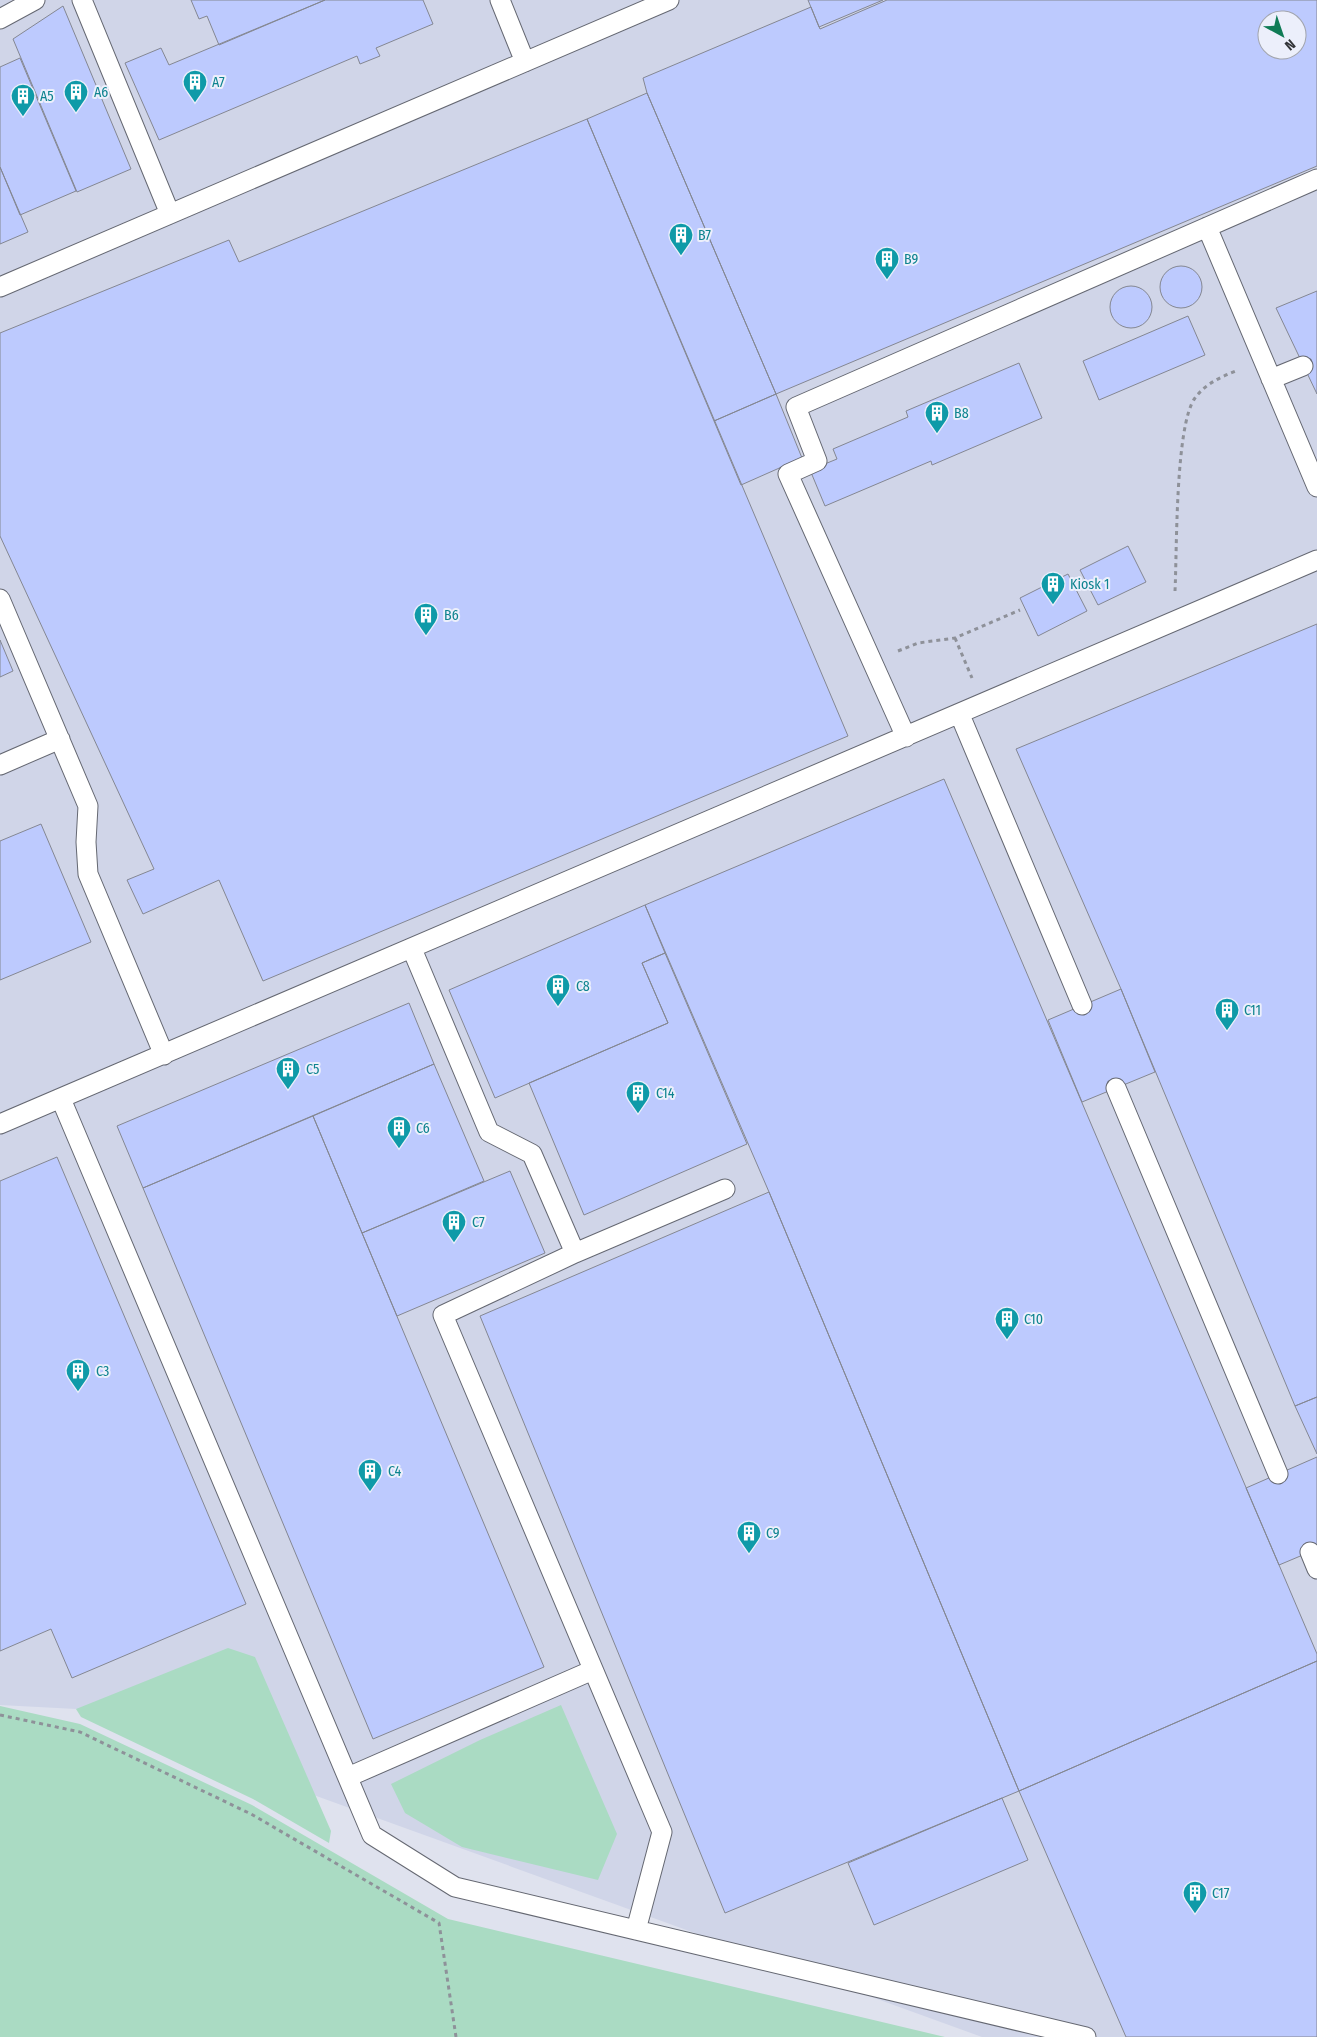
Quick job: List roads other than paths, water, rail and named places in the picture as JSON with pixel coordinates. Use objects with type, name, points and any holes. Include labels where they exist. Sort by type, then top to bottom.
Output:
[{"type":"lane","points":[[0,19],[35,0]]},
{"type":"lane","points":[[82,0],[170,214]]},
{"type":"lane","points":[[500,0],[525,62]]},
{"type":"lane","points":[[0,287],[669,0]]},
{"type":"lane","points":[[906,737],[788,474],[818,461],[796,407],[1317,180]]},
{"type":"lane","points":[[1207,227],[1317,486]]},
{"type":"lane","points":[[1271,379],[1303,366]]},
{"type":"lane","points":[[0,1124],[960,715],[1317,560]]},
{"type":"lane","points":[[0,600],[88,806],[86,842],[88,874],[164,1055]]},
{"type":"lane","points":[[960,715],[1082,1005]]},
{"type":"lane","points":[[0,765],[60,739]]},
{"type":"lane","points":[[412,948],[489,1132],[532,1154],[575,1253]]},
{"type":"lane","points":[[1116,1088],[1278,1474]]},
{"type":"lane","points":[[61,1099],[372,1835],[455,1886],[1086,2037]]},
{"type":"lane","points":[[636,1930],[662,1832],[443,1315],[575,1253],[725,1189]]},
{"type":"lane","points":[[348,1777],[593,1670]]},
{"type":"place","name":"A7","points":[[195,103]]},
{"type":"place","name":"A6","points":[[76,113]]},
{"type":"place","name":"A5","points":[[23,117]]},
{"type":"place","name":"B7","points":[[681,256]]},
{"type":"place","name":"B9","points":[[887,280]]},
{"type":"place","name":"B8","points":[[937,434]]},
{"type":"place","name":"Kiosk 1","points":[[1053,605]]},
{"type":"place","name":"B6","points":[[426,636]]},
{"type":"place","name":"C8","points":[[558,1007]]},
{"type":"place","name":"C11","points":[[1227,1031]]},
{"type":"place","name":"C5","points":[[288,1090]]},
{"type":"place","name":"C14","points":[[638,1114]]},
{"type":"place","name":"C6","points":[[399,1149]]},
{"type":"place","name":"C7","points":[[454,1243]]},
{"type":"place","name":"C10","points":[[1007,1340]]},
{"type":"place","name":"C3","points":[[78,1392]]},
{"type":"place","name":"C4","points":[[370,1492]]},
{"type":"place","name":"C9","points":[[749,1554]]},
{"type":"place","name":"C17","points":[[1195,1914]]}]
